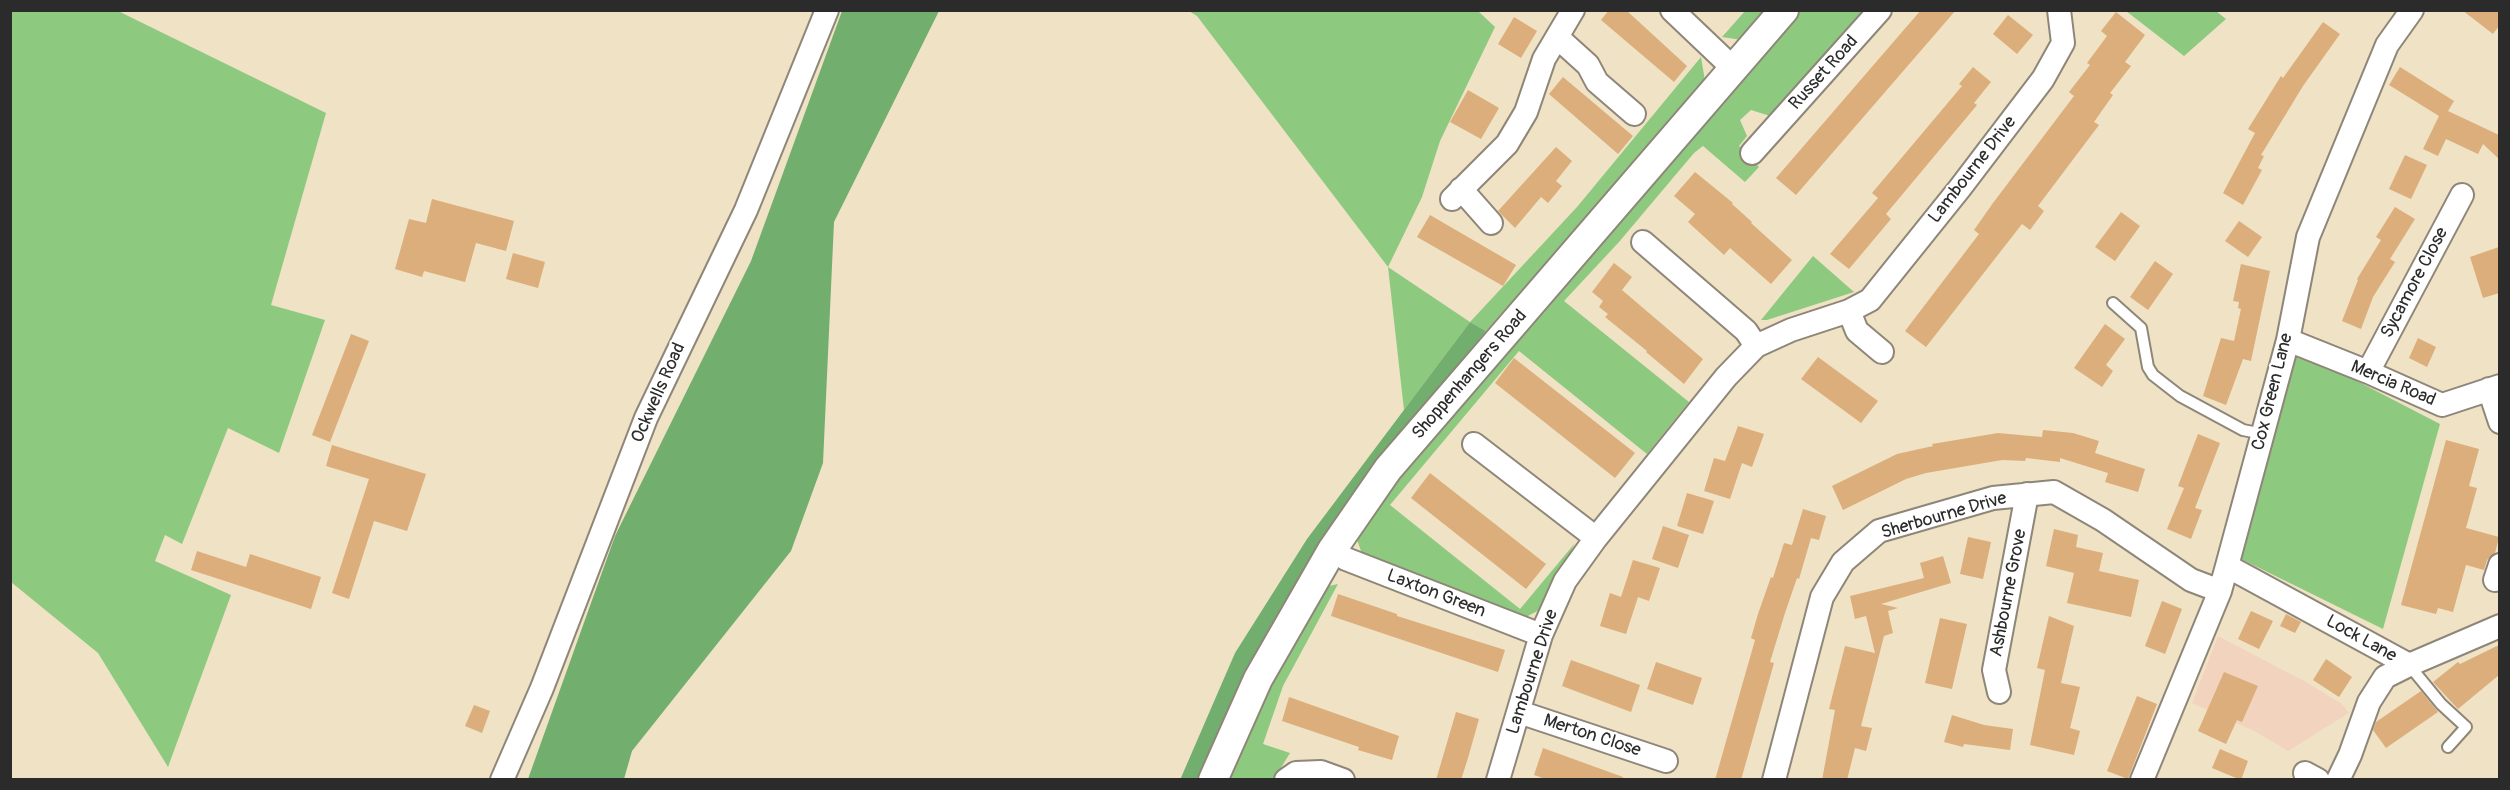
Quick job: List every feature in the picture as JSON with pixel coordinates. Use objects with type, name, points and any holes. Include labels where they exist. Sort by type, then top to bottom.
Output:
[{"type":"street","name":"Ockwells Road","points":[[502,780],[542,688],[646,418],[746,210],[827,10]]},
{"type":"street","points":[[1491,223],[1457,194],[1506,144],[1526,112],[1544,59],[1573,10]]},
{"type":"street","points":[[1672,10],[1734,69]]},
{"type":"street","name":"Shoppenhangers Road","points":[[1213,780],[1258,679],[1332,550],[1388,469],[1785,10]]},
{"type":"street","name":"Russet Road","points":[[1752,153],[1761,129],[1880,10]]},
{"type":"street","name":"Lambourne Drive","points":[[1498,780],[1540,635],[1565,581],[1596,538],[1726,377],[1756,346],[1791,330],[1849,311],[1870,300],[1960,188],[2043,79],[2062,43],[2059,10]]},
{"type":"street","name":"Cox Green Lane","points":[[2142,780],[2220,591],[2288,340],[2308,237],[2387,45],[2412,10]]},
{"type":"street","points":[[1557,37],[1588,65],[1597,82],[1634,114]]},
{"type":"street","name":"Sycamore Close","points":[[2368,372],[2462,195]]},
{"type":"street","points":[[1643,242],[1746,331],[1756,346]]},
{"type":"street","points":[[1849,311],[1857,332],[1882,352]]},
{"type":"street","name":"Mercia Road","points":[[2288,340],[2442,405],[2494,388]]},
{"type":"street","points":[[2494,388],[2499,422]]},
{"type":"street","points":[[1474,444],[1596,538]]},
{"type":"street","name":"Sherbourne Drive","points":[[1774,780],[1822,597],[1843,562],[1879,531],[1993,498],[2054,492],[2103,520],[2191,580],[2220,591]]},
{"type":"street","name":"Ashbourne Grove","points":[[1999,692],[1994,670],[2027,494]]},
{"type":"street","name":"Laxton Green","points":[[1332,550],[1346,559],[1540,635]]},
{"type":"street","name":"Lock Lane","points":[[2227,566],[2409,665],[2499,626]]},
{"type":"street","points":[[2338,780],[2350,755],[2369,702],[2385,677],[2409,665]]},
{"type":"street","name":"Merton Close","points":[[1519,712],[1666,761]]},
{"type":"street","points":[[1286,780],[1296,772],[1321,772],[1343,780]]},
{"type":"lane","points":[[2113,303],[2142,328],[2148,366],[2153,375],[2186,400],[2243,430],[2263,434]]},
{"type":"lane","points":[[2409,665],[2440,704],[2466,727],[2448,747]]},
{"type":"shaded area","points":[[2218,636],[2306,682],[2342,704],[2349,713],[2288,751],[2256,732],[2192,703]]},
{"type":"green space","points":[[10,11],[118,11],[326,113],[271,305],[325,320],[279,453],[228,428],[182,544],[165,535],[155,561],[231,595],[168,767],[98,653],[11,582]]},
{"type":"green space","points":[[842,11],[939,11],[834,222],[823,463],[791,551],[632,751],[624,779],[528,779],[615,536],[751,261]]},
{"type":"green space","points":[[1189,11],[1478,11],[1495,27],[1440,141],[1422,197],[1388,267],[1197,16]]},
{"type":"green space","points":[[1745,11],[1768,11],[1742,40],[1722,37]]},
{"type":"green space","points":[[1801,11],[1865,11],[1770,116],[1751,110],[1740,120],[1747,136],[1739,146],[1759,167],[1745,182],[1703,146],[1694,153],[1619,242],[1564,301],[1689,402],[1647,454],[1519,351],[1390,505],[1520,609],[1575,543],[1541,609],[1526,617],[1376,565],[1361,551],[1355,534],[1511,339]]},
{"type":"green space","points":[[2126,11],[2216,11],[2226,19],[2184,56]]},
{"type":"green space","points":[[1701,57],[1705,81],[1486,331],[1470,322],[1577,207]]},
{"type":"green space","points":[[1813,256],[1854,292],[1761,320]]},
{"type":"green space","points":[[1388,267],[1470,322],[1404,410]]},
{"type":"green space","points":[[1470,322],[1486,331],[1387,452],[1312,555],[1246,675],[1198,779],[1180,780],[1235,653],[1307,539]]},
{"type":"green space","points":[[2295,349],[2440,424],[2383,629],[2237,557]]},
{"type":"green space","points":[[1338,584],[1283,686],[1263,744],[1290,753],[1274,779],[1224,780],[1266,683],[1320,588]]},
{"type":"building","points":[[1609,10],[1626,10],[1687,66],[1674,82],[1601,20]]},
{"type":"building","points":[[1921,10],[1956,10],[1796,195],[1776,178]]},
{"type":"building","points":[[2462,10],[2499,10],[2499,26],[2493,34]]},
{"type":"building","points":[[2116,12],[2145,35],[2125,62],[2131,66],[2110,93],[2113,95],[2094,122],[2099,125],[2038,206],[2044,211],[2030,230],[2022,224],[1926,347],[1905,331],[1979,234],[1974,230],[2074,96],[2069,92],[2090,65],[2087,63],[2107,36],[2101,31]]},
{"type":"building","points":[[2008,15],[2033,35],[2017,54],[1993,34]]},
{"type":"building","points":[[1514,17],[1537,31],[1521,58],[1498,44]]},
{"type":"building","points":[[2323,22],[2340,34],[2303,86],[2261,155],[2264,156],[2258,168],[2262,170],[2243,205],[2223,193],[2255,133],[2248,129],[2281,76],[2283,78]]},
{"type":"building","points":[[1973,67],[1991,82],[1974,103],[1977,105],[1886,214],[1891,219],[1849,269],[1830,254],[1878,198],[1872,193],[1962,86],[1959,84]]},
{"type":"building","points":[[2400,67],[2454,101],[2448,111],[2499,135],[2499,159],[2483,144],[2478,154],[2446,139],[2438,156],[2423,149],[2439,116],[2389,85]]},
{"type":"building","points":[[1563,77],[1633,136],[1618,154],[1549,94]]},
{"type":"building","points":[[1468,90],[1499,108],[1481,139],[1450,122]]},
{"type":"building","points":[[1556,147],[1572,161],[1556,181],[1562,186],[1548,203],[1541,197],[1515,228],[1498,211]]},
{"type":"building","points":[[2405,155],[2427,165],[2411,199],[2389,189]]},
{"type":"building","points":[[1695,172],[1733,203],[1751,223],[1792,260],[1771,284],[1730,248],[1724,255],[1688,222],[1695,214],[1674,196]]},
{"type":"building","points":[[432,199],[514,221],[506,251],[476,243],[465,282],[424,271],[422,277],[395,269],[409,219],[426,223]]},
{"type":"building","points":[[2395,207],[2415,219],[2390,259],[2395,262],[2373,297],[2361,329],[2342,321],[2357,279],[2381,240],[2376,237]]},
{"type":"building","points":[[2121,212],[2140,226],[2115,261],[2095,247]]},
{"type":"building","points":[[1430,215],[1516,265],[1503,286],[1417,237]]},
{"type":"building","points":[[2239,221],[2262,237],[2248,257],[2225,241]]},
{"type":"building","points":[[2499,247],[2499,293],[2483,298],[2470,257]]},
{"type":"building","points":[[513,253],[545,262],[538,288],[506,279]]},
{"type":"building","points":[[2155,261],[2173,274],[2148,310],[2130,297]]},
{"type":"building","points":[[1614,263],[1632,277],[1622,290],[1703,359],[1684,384],[1605,317],[1608,314],[1599,307],[1603,301],[1592,292]]},
{"type":"building","points":[[2241,264],[2270,271],[2251,361],[2243,359],[2226,405],[2203,396],[2221,338],[2234,341],[2241,309],[2238,308],[2239,302],[2233,301]]},
{"type":"building","points":[[2105,324],[2125,339],[2106,365],[2113,371],[2102,387],[2074,368]]},
{"type":"building","points":[[351,334],[369,341],[330,442],[312,435]]},
{"type":"building","points":[[2418,338],[2436,347],[2427,367],[2409,358]]},
{"type":"building","points":[[1818,357],[1878,401],[1861,423],[1801,379]]},
{"type":"building","points":[[1514,358],[1635,453],[1615,478],[1495,383]]},
{"type":"building","points":[[1738,426],[1764,434],[1752,467],[1742,463],[1730,499],[1704,491],[1714,458],[1725,461]]},
{"type":"building","points":[[2043,430],[2073,433],[2099,441],[2095,453],[2145,469],[2138,492],[2105,482],[2108,473],[2060,458],[2060,462],[2026,458],[2025,461],[2002,460],[1926,473],[1906,479],[1843,510],[1832,486],[1897,454],[1933,446],[1932,444],[1998,433],[2042,437]]},
{"type":"building","points":[[2198,434],[2220,443],[2195,508],[2202,510],[2191,539],[2167,529],[2184,488],[2178,486]]},
{"type":"building","points":[[2446,440],[2479,449],[2469,486],[2477,488],[2466,528],[2499,537],[2495,553],[2487,560],[2484,570],[2466,565],[2453,612],[2438,608],[2436,614],[2401,605]]},
{"type":"building","points":[[332,445],[426,474],[407,531],[374,521],[349,599],[332,593],[369,479],[326,466]]},
{"type":"building","points":[[1430,473],[1546,564],[1526,589],[1411,498]]},
{"type":"building","points":[[1687,493],[1714,501],[1703,534],[1677,526]]},
{"type":"building","points":[[1803,509],[1826,516],[1819,540],[1811,538],[1799,579],[1797,578],[1785,613],[1770,662],[1774,663],[1741,780],[1715,780],[1755,640],[1751,638],[1758,614],[1784,543],[1792,545]]},
{"type":"building","points":[[1663,526],[1689,535],[1678,568],[1652,559]]},
{"type":"building","points":[[2054,529],[2078,535],[2076,547],[2103,553],[2099,571],[2139,580],[2131,617],[2067,603],[2074,573],[2046,566]]},
{"type":"building","points":[[1968,537],[1991,542],[1983,579],[1960,574]]},
{"type":"building","points":[[197,551],[246,567],[250,554],[321,577],[311,609],[191,570]]},
{"type":"building","points":[[1943,556],[1951,583],[1881,604],[1898,608],[1888,611],[1893,633],[1884,636],[1861,726],[1872,728],[1866,751],[1855,748],[1847,780],[1822,780],[1835,710],[1829,709],[1845,646],[1875,653],[1866,616],[1855,619],[1850,596],[1924,578],[1920,563]]},
{"type":"building","points":[[1633,560],[1660,568],[1649,601],[1638,597],[1626,634],[1600,626],[1610,593],[1621,597]]},
{"type":"building","points":[[1338,594],[1397,614],[1397,616],[1505,650],[1498,672],[1331,616]]},
{"type":"building","points":[[2162,601],[2182,609],[2165,654],[2145,646]]},
{"type":"building","points":[[2251,611],[2273,621],[2259,649],[2238,639]]},
{"type":"building","points":[[2286,614],[2301,622],[2295,633],[2280,626]]},
{"type":"building","points":[[2049,616],[2074,626],[2061,683],[2080,687],[2070,728],[2080,731],[2074,755],[2030,745],[2045,670],[2037,668]]},
{"type":"building","points":[[1940,618],[1967,624],[1952,689],[1925,683]]},
{"type":"building","points":[[2499,645],[2499,675],[2458,709],[2433,682],[2458,662],[2460,664]]},
{"type":"building","points":[[2326,659],[2352,677],[2339,697],[2313,680]]},
{"type":"building","points":[[1571,660],[1640,685],[1631,712],[1562,686]]},
{"type":"building","points":[[1656,662],[1702,678],[1693,705],[1647,689]]},
{"type":"building","points":[[2224,672],[2258,686],[2242,722],[2237,720],[2226,744],[2198,731]]},
{"type":"building","points":[[2421,691],[2438,712],[2386,748],[2373,730],[2376,722]]},
{"type":"building","points":[[2137,696],[2157,704],[2128,779],[2107,771]]},
{"type":"building","points":[[1289,697],[1399,736],[1392,760],[1358,750],[1359,747],[1282,721]]},
{"type":"building","points":[[474,705],[490,711],[482,733],[465,726]]},
{"type":"building","points":[[1456,712],[1479,719],[1468,758],[1461,780],[1436,780]]},
{"type":"building","points":[[1952,715],[1984,725],[2013,729],[2010,750],[1964,744],[1963,747],[1944,742]]},
{"type":"building","points":[[1543,748],[1623,777],[1622,780],[1548,780],[1534,775]]},
{"type":"building","points":[[2220,749],[2248,761],[2241,780],[2212,768]]}]
